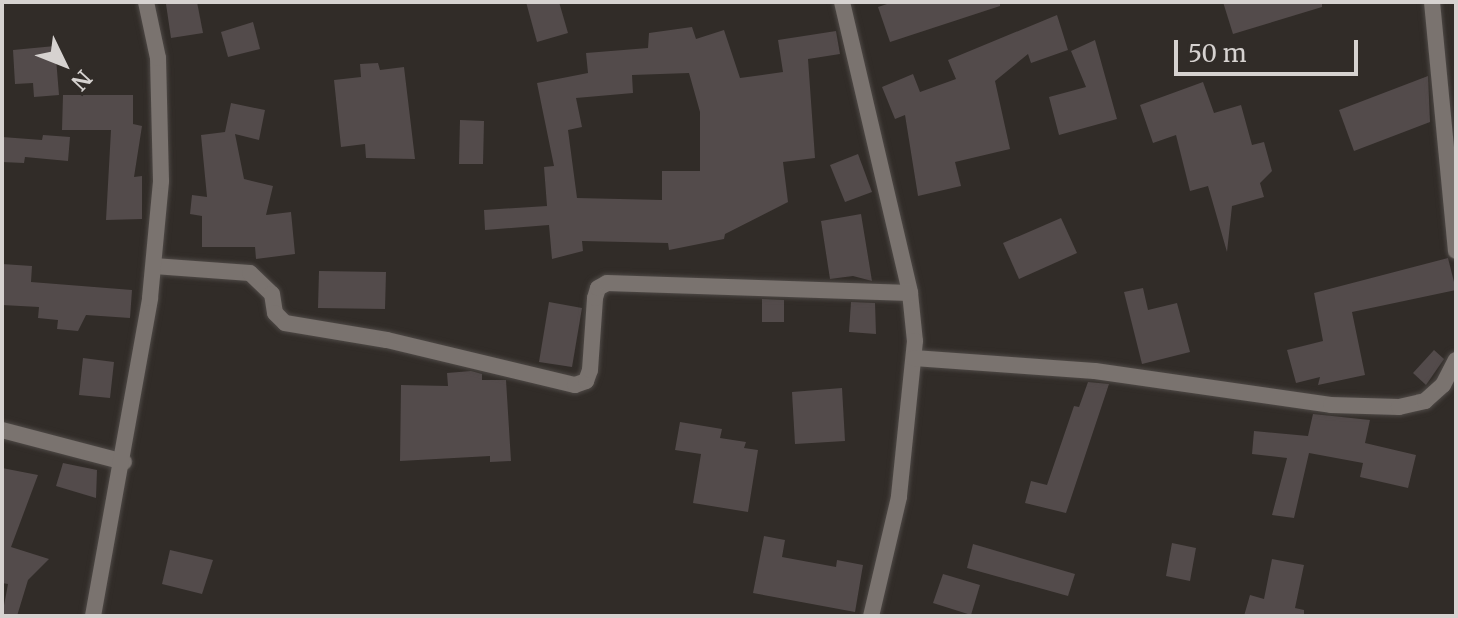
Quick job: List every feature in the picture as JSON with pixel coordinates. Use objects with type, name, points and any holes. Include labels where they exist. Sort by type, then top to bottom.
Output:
[{"type":"street","points":[[93,616],[124,462],[154,266],[161,108],[146,2]]},
{"type":"street","points":[[842,2],[910,293],[914,358],[899,497],[871,616]]},
{"type":"street","points":[[1432,2],[1456,251]]},
{"type":"street","points":[[154,266],[250,273],[272,294],[275,313],[285,323],[387,340],[575,385],[586,381],[590,370],[595,298],[607,283],[910,293]]},
{"type":"street","points":[[914,358],[1095,371],[1331,405],[1399,407],[1425,401],[1443,385],[1456,360]]},
{"type":"street","points":[[2,430],[124,462]]},
{"type":"building","points":[[197,2],[203,33],[171,38],[166,4]]},
{"type":"building","points":[[526,2],[559,2],[568,33],[537,42]]},
{"type":"building","points":[[893,2],[1000,2],[1000,6],[890,42],[878,7]]},
{"type":"building","points":[[1223,2],[1322,2],[1322,7],[1233,34]]},
{"type":"building","points":[[1057,15],[1068,50],[1031,63],[1028,54],[995,81],[1010,149],[955,162],[961,186],[918,196],[905,115],[895,119],[882,87],[913,74],[920,92],[956,79],[948,60]]},
{"type":"building","points":[[253,22],[260,49],[228,57],[221,32]]},
{"type":"building","points":[[692,27],[696,39],[724,30],[740,78],[783,72],[778,40],[836,31],[840,54],[808,59],[815,158],[783,162],[788,202],[725,234],[724,239],[669,250],[668,243],[582,241],[583,251],[552,259],[549,225],[485,230],[484,210],[547,206],[544,167],[554,166],[537,83],[588,73],[586,53],[648,48],[649,33]],"holes":[[[689,73],[700,112],[700,171],[662,171],[662,200],[577,198],[568,130],[582,127],[576,98],[633,93],[632,75]]]},
{"type":"building","points":[[1095,40],[1117,119],[1059,135],[1049,97],[1086,87],[1071,51]]},
{"type":"building","points":[[55,46],[59,95],[34,97],[33,83],[15,84],[13,50]]},
{"type":"building","points":[[378,63],[380,70],[404,67],[415,159],[366,158],[365,144],[341,147],[334,80],[361,77],[360,64]]},
{"type":"building","points":[[1428,76],[1430,122],[1354,151],[1339,110]]},
{"type":"building","points":[[1203,82],[1214,113],[1241,105],[1252,145],[1264,142],[1272,171],[1260,183],[1264,197],[1232,206],[1227,252],[1208,186],[1190,191],[1176,135],[1153,143],[1140,105]]},
{"type":"building","points":[[63,95],[133,95],[133,124],[142,126],[134,177],[142,176],[142,219],[106,220],[111,130],[62,130]]},
{"type":"building","points":[[231,103],[265,110],[259,140],[235,134],[244,179],[273,186],[266,215],[291,212],[295,254],[256,259],[255,247],[202,247],[202,216],[190,214],[192,195],[207,197],[201,135],[225,132]]},
{"type":"building","points":[[460,120],[484,121],[483,164],[459,164]]},
{"type":"building","points":[[43,135],[70,137],[68,161],[25,157],[24,163],[2,162],[2,137],[42,140]]},
{"type":"building","points":[[858,154],[872,192],[845,202],[830,165]]},
{"type":"building","points":[[861,214],[872,281],[853,276],[830,279],[821,221]]},
{"type":"building","points":[[1061,218],[1077,253],[1019,279],[1003,243]]},
{"type":"building","points":[[1448,258],[1456,290],[1352,312],[1365,375],[1318,385],[1320,377],[1296,383],[1287,350],[1323,341],[1314,293]]},
{"type":"building","points":[[2,264],[32,266],[31,282],[132,290],[130,318],[86,315],[78,331],[57,329],[58,320],[38,318],[39,307],[2,305]]},
{"type":"building","points":[[319,271],[386,272],[385,309],[318,308]]},
{"type":"building","points":[[1143,288],[1148,310],[1177,303],[1190,352],[1142,364],[1124,292]]},
{"type":"building","points":[[762,299],[784,300],[784,322],[762,322]]},
{"type":"building","points":[[549,302],[582,308],[572,367],[539,362]]},
{"type":"building","points":[[851,302],[875,303],[876,334],[849,332]]},
{"type":"building","points":[[1434,350],[1444,359],[1426,385],[1413,373]]},
{"type":"building","points":[[83,358],[114,362],[110,398],[79,395]]},
{"type":"building","points":[[471,371],[482,374],[482,380],[506,380],[511,461],[490,462],[490,456],[400,461],[401,385],[448,386],[447,373]]},
{"type":"building","points":[[1088,382],[1109,384],[1066,513],[1025,503],[1031,481],[1047,485],[1074,406],[1079,407]]},
{"type":"building","points":[[842,388],[845,441],[795,444],[792,392]]},
{"type":"building","points":[[1313,414],[1370,420],[1365,443],[1416,455],[1408,488],[1360,477],[1363,463],[1309,453],[1294,518],[1272,515],[1287,458],[1252,454],[1254,431],[1308,436]]},
{"type":"building","points":[[680,422],[722,429],[720,438],[746,442],[744,448],[758,450],[748,512],[693,503],[701,454],[675,450]]},
{"type":"building","points":[[63,463],[97,470],[96,498],[56,486]]},
{"type":"building","points":[[2,468],[38,475],[11,547],[49,559],[28,580],[17,616],[2,616],[8,584],[2,583]]},
{"type":"building","points":[[764,536],[785,540],[782,557],[836,567],[837,560],[863,565],[855,612],[753,593]]},
{"type":"building","points":[[1172,543],[1196,548],[1190,581],[1166,576]]},
{"type":"building","points":[[973,544],[1075,574],[1068,596],[967,568]]},
{"type":"building","points":[[170,550],[213,560],[202,594],[162,584]]},
{"type":"building","points":[[1272,559],[1304,565],[1295,608],[1304,610],[1304,616],[1244,616],[1250,595],[1264,599]]},
{"type":"building","points":[[943,574],[980,585],[971,615],[933,603]]}]
